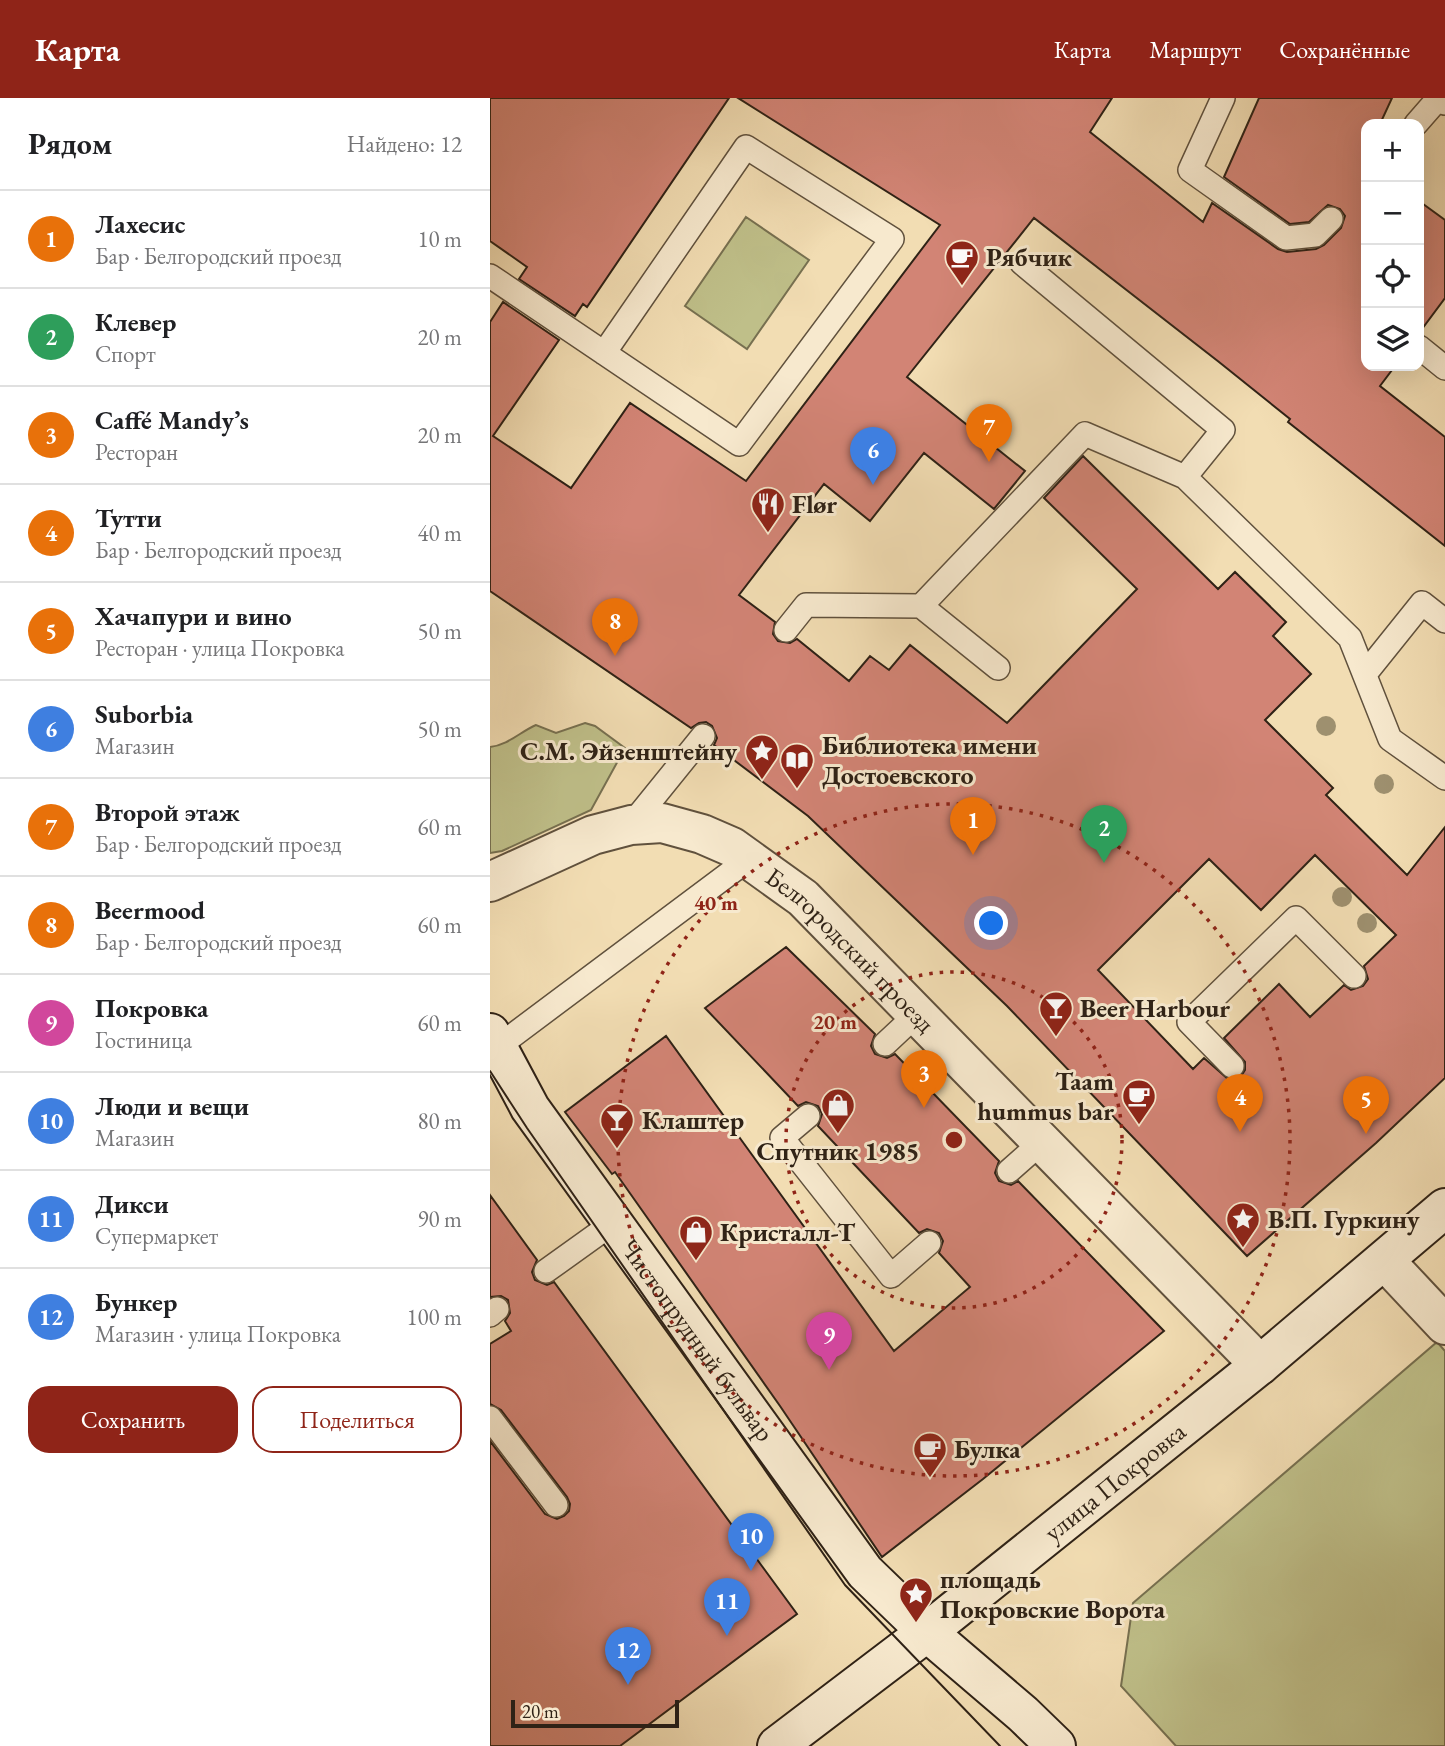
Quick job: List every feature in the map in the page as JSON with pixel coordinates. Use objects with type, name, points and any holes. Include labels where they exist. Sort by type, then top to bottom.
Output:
[{"type":"main road","name":"Белгородский проезд","points":[[490,882],[593,835],[631,825],[672,825],[702,834],[750,858],[803,898],[1260,1365]]},
{"type":"main road","name":"Чистопрудный бульвар","points":[[492,1047],[530,1108],[865,1572],[927,1632],[1023,1714],[1056,1746]]},
{"type":"main road","name":"улица Покровка","points":[[778,1746],[927,1632],[1260,1365],[1445,1208]]},
{"type":"main road","points":[[1385,1261],[1445,1325]]},
{"type":"lane","points":[[1223,98],[1190,170],[1286,238],[1315,235],[1331,219]]},
{"type":"lane","points":[[1420,119],[1437,100],[1445,103]]},
{"type":"lane","points":[[490,276],[604,353],[738,443],[892,239],[746,147],[604,353]]},
{"type":"lane","points":[[1022,263],[1223,429],[1185,477]]},
{"type":"lane","points":[[1424,351],[1445,368]]},
{"type":"lane","points":[[920,606],[1085,434],[1185,477],[1350,638],[1390,739],[1445,778]]},
{"type":"lane","points":[[1365,674],[1422,603],[1445,621]]},
{"type":"lane","points":[[786,630],[806,605],[920,606],[998,668]]},
{"type":"lane","points":[[631,825],[702,736]]},
{"type":"lane","points":[[492,1047],[750,858]]},
{"type":"lane","points":[[1232,1066],[1189,1021],[1296,918],[1354,976]]},
{"type":"lane","points":[[885,1044],[917,1014]]},
{"type":"lane","points":[[808,1116],[782,1138],[891,1276],[929,1243]]},
{"type":"lane","points":[[1009,1171],[1043,1141]]},
{"type":"lane","points":[[546,1271],[612,1223]]},
{"type":"lane","points":[[490,1418],[556,1505]]},
{"type":"green space","points":[[746,217],[809,260],[747,349],[685,306]]},
{"type":"green space","points":[[585,723],[595,726],[625,748],[591,810],[502,851],[490,853],[490,747],[508,741],[536,725],[556,733]]},
{"type":"green space","points":[[1437,1342],[1445,1351],[1445,1746],[1176,1746],[1121,1686],[1133,1603]]},
{"type":"building","points":[[490,98],[729,98],[587,307],[583,304],[575,316],[519,279],[527,267],[490,241]]},
{"type":"building","points":[[738,98],[1112,98],[1090,132],[1203,222],[1212,203],[1278,249],[1287,252],[1316,249],[1324,245],[1341,228],[1345,216],[1340,209],[1328,205],[1309,222],[1290,224],[1224,177],[1259,98],[1392,98],[1382,119],[1361,119],[1361,371],[1391,371],[1380,386],[1445,437],[1445,546],[1288,422],[1290,419],[1219,362],[1034,218],[907,377],[1025,471],[994,509],[924,453],[870,521],[824,484],[739,595],[775,622],[773,634],[778,641],[790,643],[797,639],[849,681],[870,656],[889,670],[910,645],[1007,723],[1137,589],[1044,498],[1083,456],[1218,589],[1235,572],[1286,622],[1273,636],[1311,674],[1265,720],[1333,788],[1326,795],[1407,875],[1445,827],[1445,1078],[1376,1143],[1247,1256],[1007,1006],[808,816],[714,745],[717,738],[712,726],[706,722],[691,728],[490,591],[490,322],[503,302],[559,340],[493,436],[571,488],[630,403],[746,481],[940,225]],"holes":[[[1315,855],[1396,935],[1364,966],[1368,979],[1363,986],[1351,990],[1344,985],[1310,1017],[1279,984],[1224,1038],[1245,1062],[1245,1070],[1235,1080],[1228,1079],[1204,1058],[1193,1069],[1098,970],[1209,859],[1261,910]]]},
{"type":"building","points":[[1424,205],[1445,220],[1445,298],[1424,326]]},
{"type":"building","points":[[786,947],[875,1034],[871,1046],[875,1054],[887,1058],[895,1054],[999,1161],[995,1173],[999,1181],[1011,1185],[1018,1181],[1164,1331],[983,1479],[882,1557],[780,1406],[615,1172],[612,1174],[565,1112],[666,1036],[894,1351],[970,1287],[939,1253],[943,1241],[939,1233],[927,1229],[919,1233],[818,1126],[822,1114],[818,1106],[806,1102],[798,1106],[705,1008]]},
{"type":"building","points":[[490,1195],[537,1260],[532,1272],[535,1280],[547,1285],[554,1282],[797,1614],[620,1746],[490,1746],[490,1441],[545,1514],[557,1519],[569,1511],[570,1504],[501,1410],[490,1404],[490,1344],[511,1331],[505,1321],[510,1313],[508,1300],[501,1296],[490,1297]]},
{"type":"tram line","points":[[490,1071],[845,1585],[1000,1746]]},
{"type":"place","name":"Рябчик","points":[[962,287]]},
{"type":"place","name":"Второй этаж","points":[[989,462]]},
{"type":"place","name":"Suborbia","points":[[873,485]]},
{"type":"place","name":"Flør","points":[[768,534]]},
{"type":"place","name":"Beermood","points":[[615,656]]},
{"type":"place","name":"С.М. Эйзенштейну","points":[[762,781]]},
{"type":"place","name":"Библиотека имени Достоевского","points":[[797,790]]},
{"type":"place","name":"Лахесис","points":[[973,855]]},
{"type":"place","name":"Клевер","points":[[1104,863]]},
{"type":"place","name":"Beer Harbour","points":[[1056,1038]]},
{"type":"place","name":"Caffé Mandy’s","points":[[924,1108]]},
{"type":"place","name":"Taam hummus bar","points":[[1139,1126]]},
{"type":"place","name":"Тутти","points":[[1240,1132]]},
{"type":"place","name":"Хачапури и вино","points":[[1366,1134]]},
{"type":"place","name":"Спутник 1985","points":[[838,1135]]},
{"type":"place","name":"Клаштер","points":[[617,1150]]},
{"type":"place","name":"В.П. Гуркину","points":[[1243,1249]]},
{"type":"place","name":"Кристалл-Т","points":[[696,1262]]},
{"type":"place","name":"Покровка","points":[[829,1370]]},
{"type":"place","name":"Булка","points":[[930,1479]]},
{"type":"place","name":"Люди и вещи","points":[[751,1571]]},
{"type":"place","name":"площадь Покровские Ворота","points":[[916,1624]]},
{"type":"place","name":"Дикси","points":[[727,1636]]},
{"type":"place","name":"Бункер","points":[[628,1685]]}]
